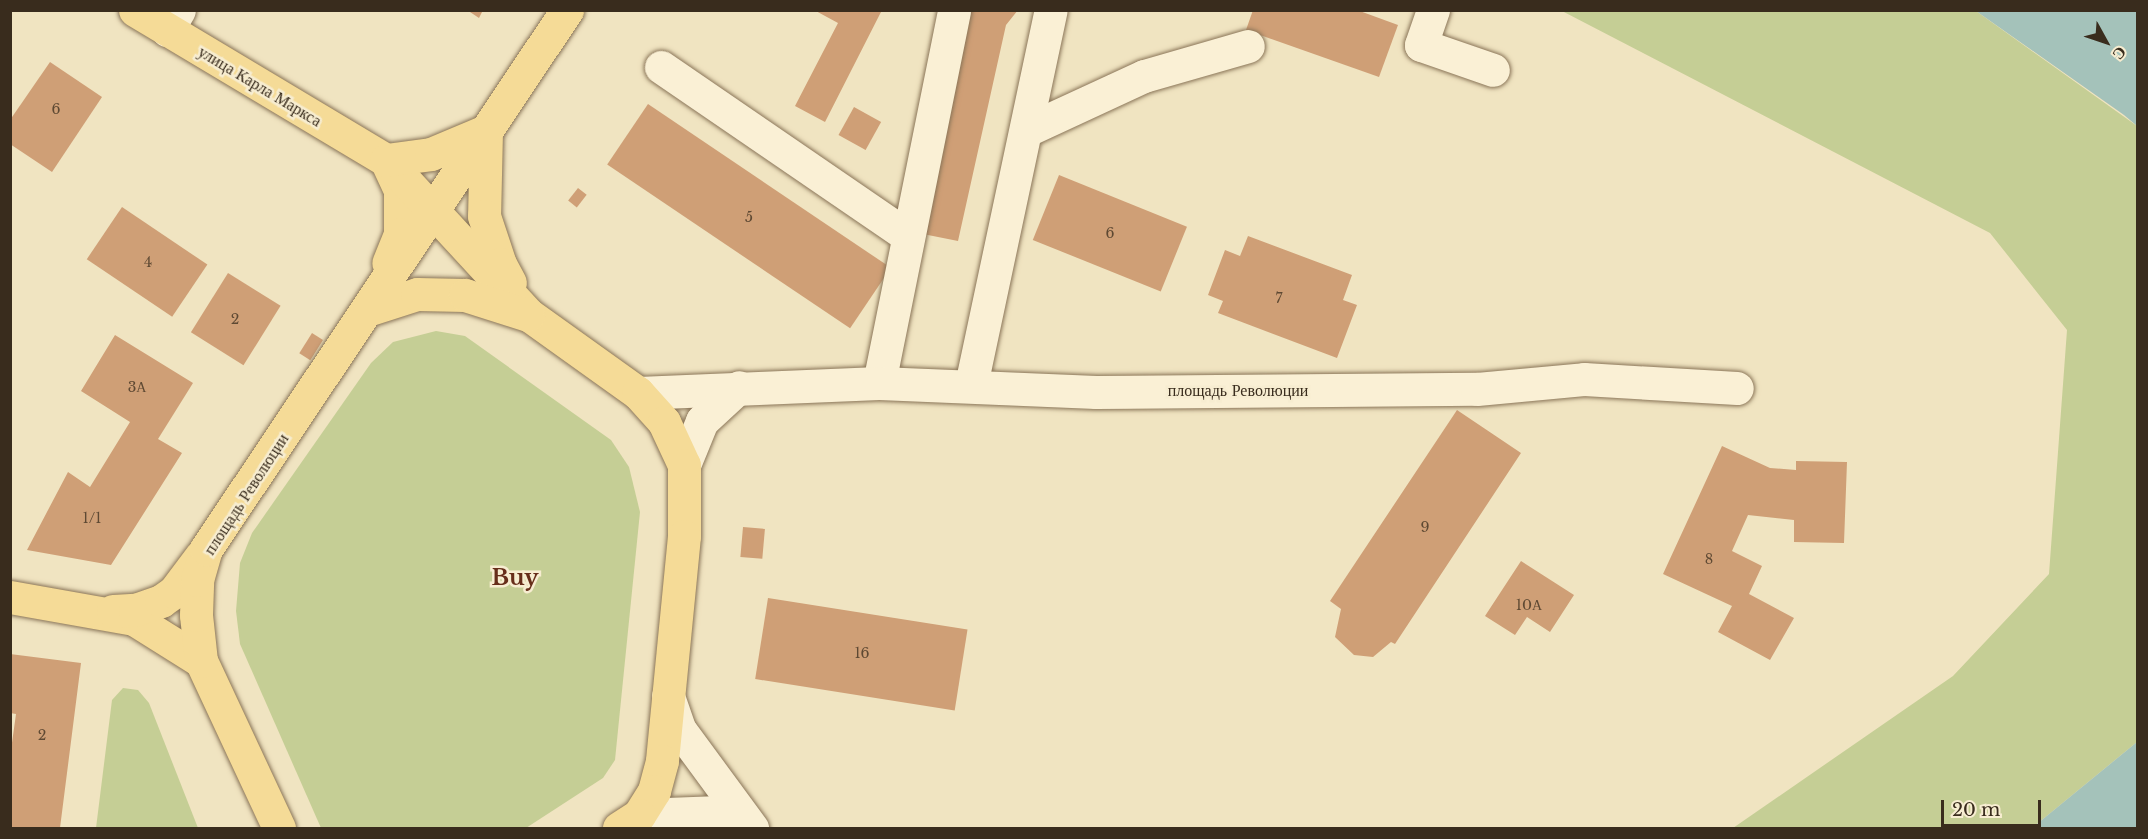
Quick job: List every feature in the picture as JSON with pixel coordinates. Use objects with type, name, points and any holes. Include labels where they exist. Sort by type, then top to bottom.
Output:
[{"type":"main road","name":"улица Карла Маркса","points":[[135,10],[173,20],[386,160]]},
{"type":"main road","name":"площадь Революции","points":[[279,828],[201,661],[196,615],[197,580],[206,549],[369,309],[567,10]]},
{"type":"main road","points":[[386,160],[431,154],[486,130],[484,216],[500,264],[529,315]]},
{"type":"main road","points":[[386,160],[529,315],[638,393],[664,422],[684,465],[684,536],[662,761],[654,791],[629,822]]},
{"type":"main road","points":[[369,309],[400,234],[400,190],[386,160]]},
{"type":"main road","points":[[369,309],[417,294],[465,295],[529,315]]},
{"type":"main road","points":[[10,597],[108,611],[135,610],[161,601],[191,571],[206,549]]},
{"type":"main road","points":[[108,611],[156,630],[201,661]]},
{"type":"street","points":[[879,383],[954,10]]},
{"type":"street","points":[[971,385],[1051,10]]},
{"type":"street","points":[[1433,10],[1421,45],[1493,70]]},
{"type":"street","points":[[1027,130],[1144,76],[1248,46]]},
{"type":"street","points":[[661,67],[908,236]]},
{"type":"street","name":"площадь Революции","points":[[638,393],[739,387],[879,383],[971,385],[1096,392],[1465,389],[1584,379],[1737,388]]},
{"type":"street","points":[[684,465],[702,421],[739,387]]},
{"type":"street","points":[[668,696],[680,730],[750,828]]},
{"type":"street","points":[[629,822],[720,812],[750,828]]},
{"type":"green space","points":[[1562,11],[1976,11],[2137,126],[2137,742],[2032,828],[1733,828],[1953,676],[2049,574],[2067,330],[1990,233]]},
{"type":"green space","points":[[436,331],[465,336],[611,440],[629,467],[640,512],[615,760],[603,778],[526,828],[321,828],[240,644],[236,611],[240,563],[252,533],[371,363],[393,342]]},
{"type":"green space","points":[[123,688],[138,690],[149,703],[198,828],[96,828],[112,700]]},
{"type":"water","points":[[1976,11],[2137,11],[2137,126],[2124,115]]},
{"type":"water","points":[[2137,742],[2137,828],[2032,828]]},
{"type":"building","points":[[467,10],[483,10],[479,18]]},
{"type":"building","points":[[814,10],[882,10],[825,122],[795,106],[838,23]]},
{"type":"building","points":[[968,10],[1018,10],[1006,25],[958,241],[923,234]]},
{"type":"building","points":[[1253,10],[1357,10],[1398,25],[1379,77],[1246,30]]},
{"type":"building","points":[[50,62],[102,97],[52,172],[10,144],[10,120]]},
{"type":"building","points":[[648,104],[891,268],[850,328],[607,165]]},
{"type":"building","points":[[854,107],[881,122],[866,150],[838,135]]},
{"type":"building","points":[[1059,175],[1187,227],[1161,292],[1033,240]]},
{"type":"building","points":[[578,188],[587,195],[577,207],[568,201]]},
{"type":"building","points":[[122,207],[207,265],[172,317],[87,259]]},
{"type":"building","points":[[1248,236],[1352,275],[1343,300],[1357,305],[1337,358],[1218,313],[1223,301],[1208,295],[1225,250],[1240,256]]},
{"type":"building","points":[[228,273],[281,306],[243,365],[191,332]]},
{"type":"building","points":[[312,333],[323,340],[310,360],[299,353]]},
{"type":"building","points":[[115,335],[193,383],[158,439],[182,453],[111,565],[27,550],[68,472],[90,487],[130,422],[81,391]]},
{"type":"building","points":[[1457,410],[1521,453],[1395,644],[1391,642],[1373,657],[1354,655],[1335,637],[1341,609],[1330,601]]},
{"type":"building","points":[[1722,446],[1770,468],[1796,470],[1796,461],[1847,462],[1844,543],[1794,542],[1794,520],[1748,515],[1732,551],[1762,566],[1749,594],[1794,618],[1770,660],[1718,632],[1732,606],[1663,574]]},
{"type":"building","points":[[743,527],[765,529],[762,559],[740,557]]},
{"type":"building","points":[[1521,561],[1574,595],[1550,632],[1527,617],[1515,635],[1485,616]]},
{"type":"building","points":[[768,598],[968,630],[955,711],[755,679]]},
{"type":"building","points":[[10,654],[81,663],[60,828],[10,828],[10,757],[16,714],[10,713]]},
{"type":"district","name":"Buy","points":[[515,578]]}]
